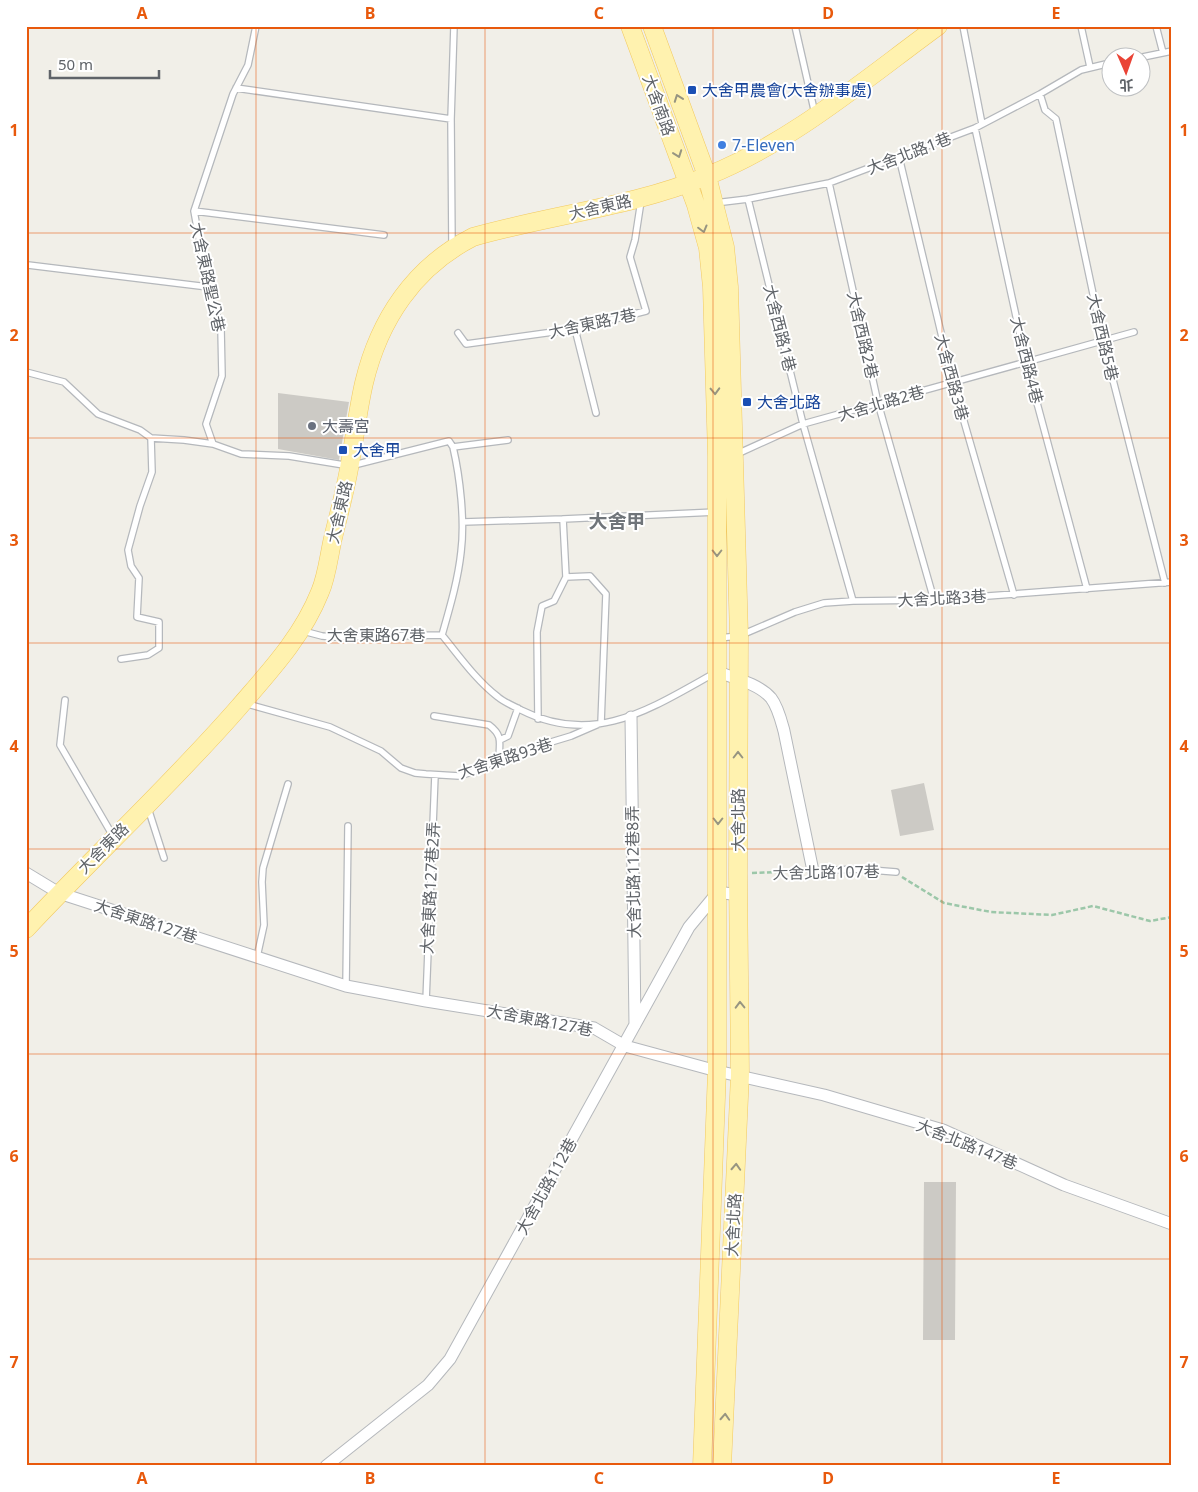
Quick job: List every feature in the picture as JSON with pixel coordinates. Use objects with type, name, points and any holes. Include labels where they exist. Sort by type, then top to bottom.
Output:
[{"type":"main road","name":"大舍南路","points":[[630,26],[688,183]]},
{"type":"main road","name":"大舍南路","points":[[652,26],[707,176]]},
{"type":"main road","name":"大舍東路","points":[[26,929],[114,837],[203,749],[287,651],[300,630],[321,591],[350,466],[364,383],[381,333],[393,308],[433,263],[452,248],[473,237],[642,198],[707,176],[756,154],[815,116],[938,26]]},
{"type":"main road","name":"大舍北路","points":[[707,176],[725,247],[729,287],[726,456],[717,512],[718,892],[729,1073],[722,1466]]},
{"type":"main road","name":"大舍北路","points":[[688,183],[708,248],[726,456],[736,512],[739,636],[738,895],[729,1073],[702,1466]]},
{"type":"street","points":[[718,672],[760,689],[771,698],[777,709],[784,731],[813,871]]},
{"type":"street","name":"大舍北路112巷8弄","points":[[631,717],[635,1027]]},
{"type":"street","name":"大舍東路127巷","points":[[26,873],[59,893],[346,986],[594,1028],[625,1046],[729,1073]]},
{"type":"street","points":[[718,892],[738,895]]},
{"type":"street","name":"大舍北路112巷","points":[[326,1466],[428,1385],[450,1359],[689,928],[718,892]]},
{"type":"street","name":"大舍北路147巷","points":[[729,1073],[824,1095],[943,1130],[1064,1185],[1172,1224]]},
{"type":"lane","name":"大舍東路聖公巷","points":[[213,444],[206,424],[222,376],[221,329],[208,287],[194,211],[236,88],[248,65],[256,26]]},
{"type":"lane","points":[[452,248],[451,119],[454,26]]},
{"type":"lane","points":[[795,26],[815,116]]},
{"type":"lane","points":[[963,26],[982,124]]},
{"type":"lane","points":[[1081,26],[1090,67]]},
{"type":"lane","points":[[1156,26],[1163,53]]},
{"type":"lane","points":[[1150,56],[1172,51]]},
{"type":"lane","name":"大舍北路1巷","points":[[696,205],[748,199],[829,183],[975,128],[1082,70],[1100,65]]},
{"type":"lane","points":[[236,88],[451,119]]},
{"type":"lane","name":"大舍西路5巷","points":[[1040,94],[1045,110],[1056,119],[1103,341],[1169,582]]},
{"type":"lane","name":"大舍西路4巷","points":[[975,128],[1026,362],[1087,590]]},
{"type":"lane","name":"大舍西路3巷","points":[[899,157],[953,383],[1014,595]]},
{"type":"lane","name":"大舍西路2巷","points":[[829,183],[878,403],[934,600]]},
{"type":"lane","name":"大舍東路7巷","points":[[458,333],[466,344],[576,329],[646,311],[630,257],[635,240],[642,198]]},
{"type":"lane","name":"大舍西路1巷","points":[[748,199],[803,424],[852,601]]},
{"type":"lane","points":[[194,211],[384,235]]},
{"type":"lane","points":[[28,265],[208,287]]},
{"type":"lane","points":[[576,329],[596,413]]},
{"type":"lane","name":"大舍北路2巷","points":[[726,456],[803,424],[1134,332]]},
{"type":"lane","points":[[26,372],[64,382],[98,414],[140,430],[151,438],[213,444],[242,454],[289,456],[350,466],[449,441],[453,447],[508,440]]},
{"type":"lane","points":[[121,659],[148,655],[159,648],[159,622],[137,617],[139,578],[131,566],[128,550],[152,472],[151,438]]},
{"type":"lane","name":"大舍東路67巷","points":[[300,630],[334,637],[442,635],[454,592],[462,550],[463,522],[453,447]]},
{"type":"lane","points":[[463,522],[736,512]]},
{"type":"lane","points":[[538,719],[537,632],[542,606],[554,601],[566,577],[563,519]]},
{"type":"lane","points":[[566,577],[590,576],[606,594],[602,723]]},
{"type":"lane","name":"大舍北路3巷","points":[[718,638],[739,636],[795,612],[824,604],[852,601],[934,600],[1014,595],[1169,582]]},
{"type":"lane","points":[[442,635],[475,676],[499,698],[538,719],[563,725],[580,726],[631,717],[659,705],[718,672]]},
{"type":"lane","points":[[65,700],[60,745],[114,837]]},
{"type":"lane","name":"大舍東路93巷","points":[[242,703],[330,726],[381,751],[401,768],[415,773],[436,775],[459,776],[482,769],[499,756],[571,736],[602,723]]},
{"type":"lane","points":[[500,740],[508,736],[518,708]]},
{"type":"lane","points":[[434,716],[489,725],[496,731],[500,740],[499,756]]},
{"type":"lane","name":"大舍東路127巷2弄","points":[[426,1001],[436,775]]},
{"type":"lane","points":[[258,957],[264,925],[263,868],[288,784]]},
{"type":"lane","points":[[147,805],[164,858]]},
{"type":"lane","points":[[346,986],[348,826]]},
{"type":"lane","name":"大舍北路107巷","points":[[813,871],[858,869],[896,872]]},
{"type":"path","name":"大舍北路107巷","points":[[738,874],[813,871]]},
{"type":"path","name":"大舍北路107巷","points":[[896,872],[944,903],[991,912],[1052,915],[1093,906],[1150,920],[1172,917]]},
{"type":"building","name":"大壽宮","points":[[278,393],[349,402],[339,460],[278,449]]},
{"type":"building","points":[[924,783],[934,830],[900,836],[891,790]]},
{"type":"building","points":[[924,1182],[956,1182],[955,1340],[923,1340]]},
{"type":"place","name":"大舍甲農會(大舍辦事處)","points":[[692,90]]},
{"type":"place","name":"7-Eleven","points":[[722,145]]},
{"type":"place","name":"大舍北路","points":[[747,402]]},
{"type":"place","name":"大壽宮","points":[[312,426]]},
{"type":"place","name":"大舍甲","points":[[343,450]]},
{"type":"district","name":"大舍甲","points":[[617,521]]}]
